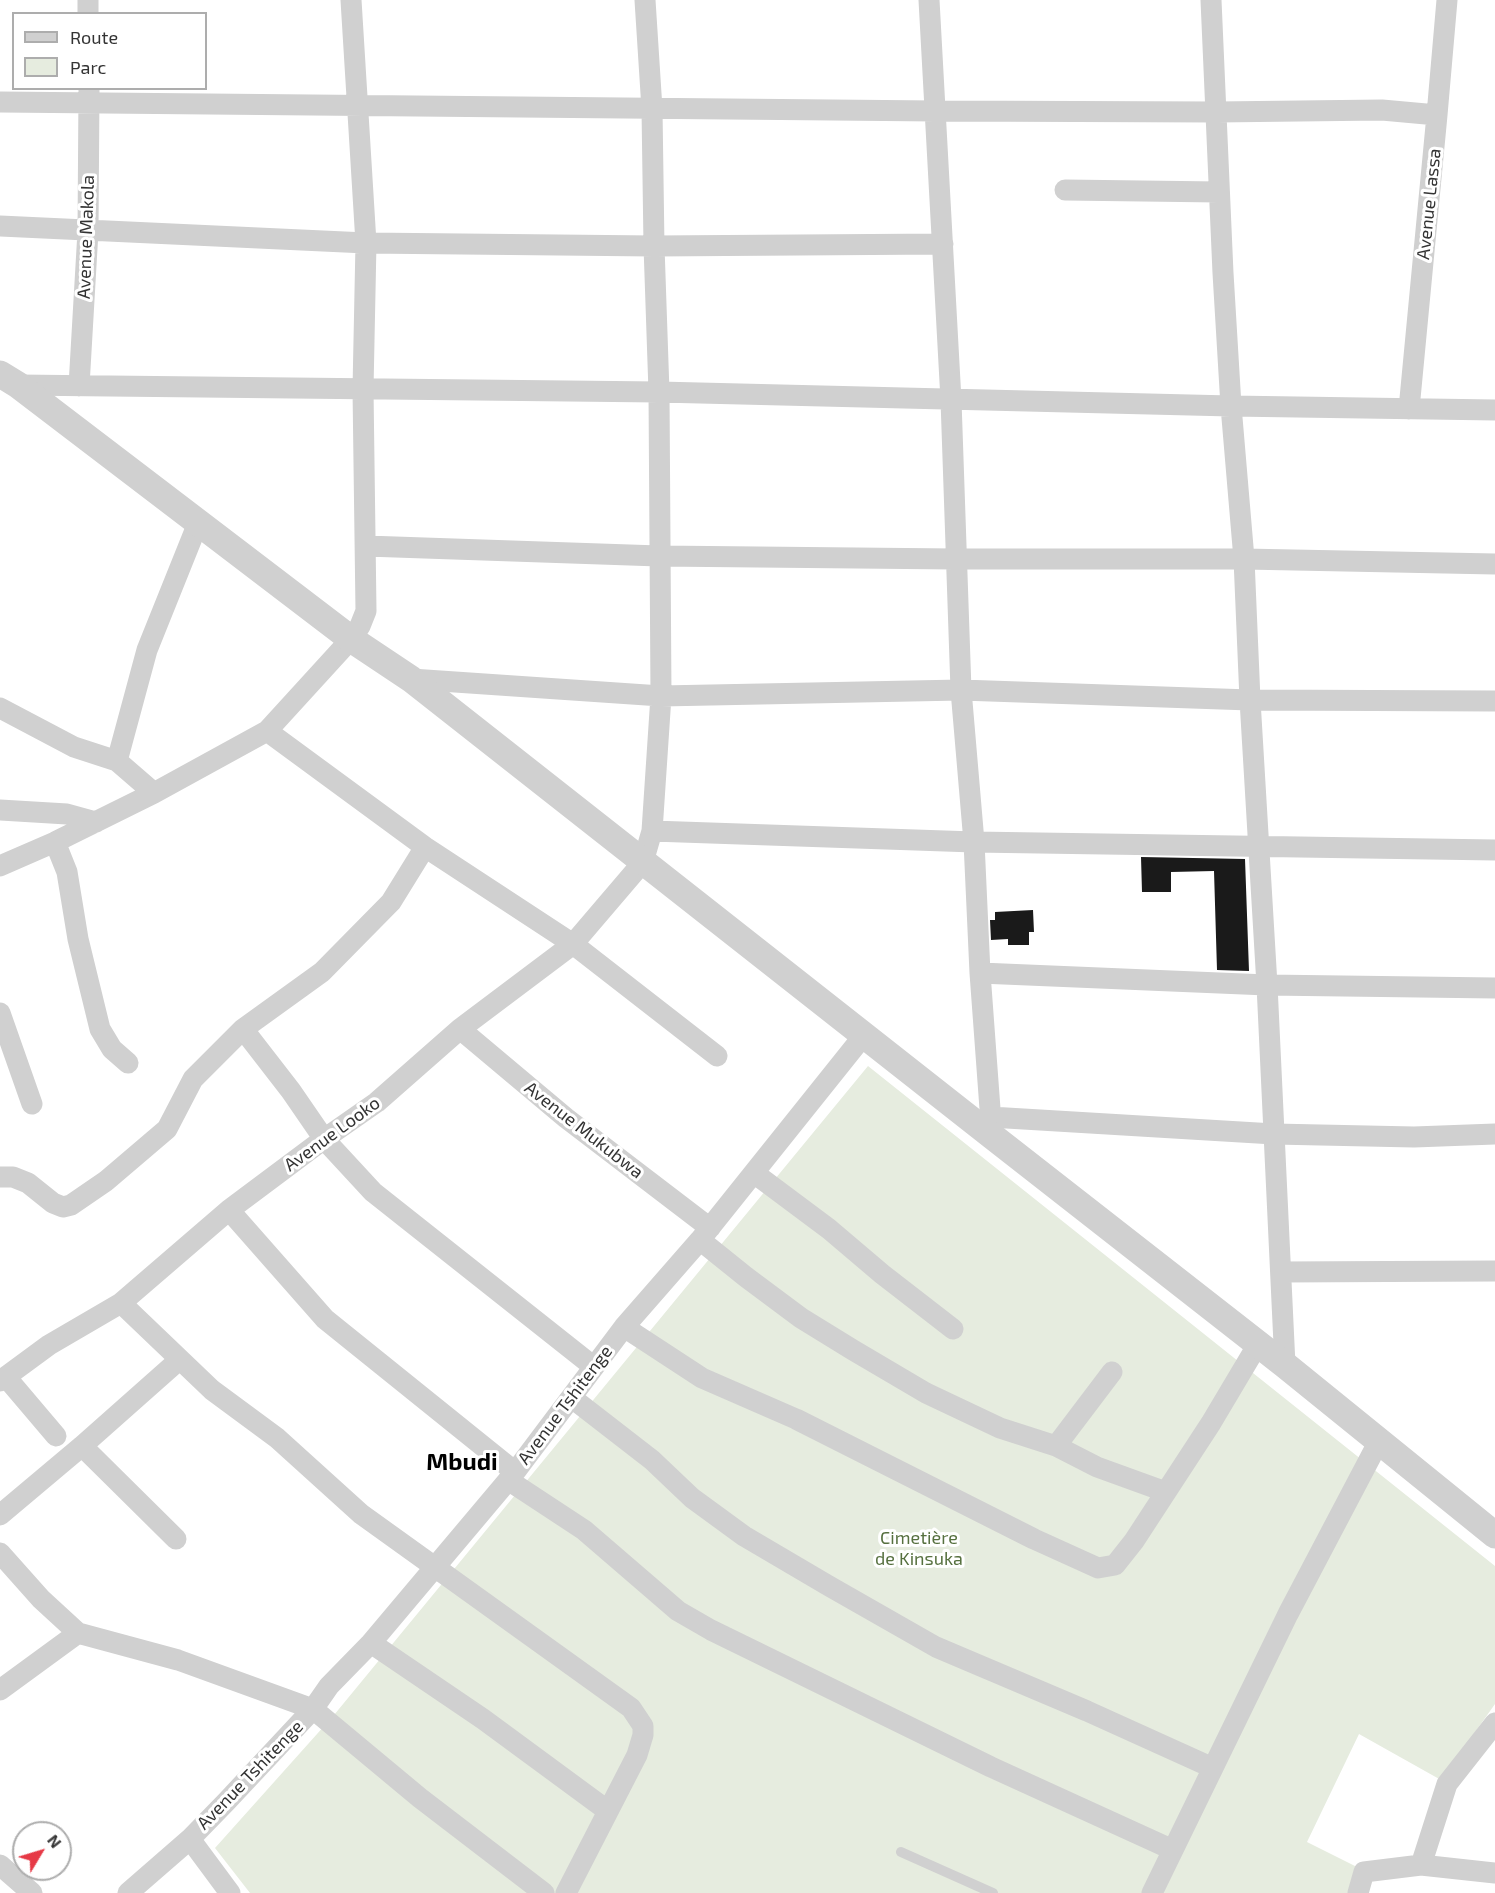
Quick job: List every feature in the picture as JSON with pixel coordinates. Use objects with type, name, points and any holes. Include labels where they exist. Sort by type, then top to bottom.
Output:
[{"type":"street","points":[[0,866],[55,842],[154,793],[267,732],[351,639],[360,626],[366,611],[363,389],[366,243],[351,0]]},
{"type":"street","points":[[643,861],[652,831],[661,696],[659,392],[652,109],[645,0]]},
{"type":"street","points":[[929,0],[951,400],[961,690],[974,842],[980,973],[991,1126]]},
{"type":"street","points":[[1211,0],[1231,406],[1244,558],[1285,1365]]},
{"type":"street","name":"Avenue Lassa","points":[[1409,409],[1447,0]]},
{"type":"street","points":[[0,102],[89,95],[357,106],[936,111],[1382,110],[1437,115]]},
{"type":"street","name":"Avenue Makola","points":[[79,386],[88,231],[89,95]]},
{"type":"street","points":[[1065,190],[1219,192]]},
{"type":"street","points":[[0,226],[366,243],[654,246],[943,244]]},
{"type":"street","points":[[9,380],[79,386],[659,392],[1495,410]]},
{"type":"street","points":[[9,380],[351,639],[411,679],[864,1035],[991,1126],[1495,1535]]},
{"type":"street","points":[[117,761],[147,650],[198,523]]},
{"type":"street","points":[[366,546],[659,556],[955,559],[1244,558],[1495,564]]},
{"type":"street","points":[[411,679],[661,696],[961,690],[1250,700],[1495,701]]},
{"type":"street","points":[[0,708],[74,747],[117,761],[154,793]]},
{"type":"street","points":[[267,732],[425,847],[573,944],[717,1056]]},
{"type":"street","points":[[0,810],[67,814],[96,822]]},
{"type":"street","points":[[652,831],[974,842],[1495,850]]},
{"type":"street","points":[[55,842],[67,872],[78,939],[100,1029],[112,1049],[128,1063]]},
{"type":"street","points":[[0,1177],[14,1177],[28,1183],[53,1203],[63,1206],[71,1205],[106,1181],[167,1129],[193,1079],[243,1029],[322,972],[391,902],[425,847]]},
{"type":"street","name":"Avenue Looko","points":[[3,1379],[48,1345],[121,1303],[229,1210],[377,1102],[460,1029],[573,944],[643,861]]},
{"type":"street","points":[[980,973],[1267,985],[1495,988]]},
{"type":"street","points":[[0,1012],[32,1104]]},
{"type":"street","points":[[243,1029],[291,1091],[324,1139],[373,1192],[594,1367]]},
{"type":"street","name":"Avenue Mukubwa","points":[[460,1029],[705,1234],[746,1277],[801,1318],[926,1393],[1000,1428],[1056,1446],[1097,1467],[1166,1492]]},
{"type":"street","name":"Avenue Tshitenge","points":[[128,1893],[190,1839],[226,1802],[313,1709],[329,1686],[371,1643],[512,1476],[624,1327],[705,1234],[864,1035]]},
{"type":"street","points":[[991,1126],[1414,1137],[1495,1134]]},
{"type":"street","points":[[754,1173],[829,1229],[953,1329]]},
{"type":"street","points":[[229,1210],[326,1319],[512,1476],[584,1530],[678,1611],[711,1630],[991,1767],[1173,1850]]},
{"type":"street","points":[[1281,1272],[1495,1271]]},
{"type":"street","points":[[121,1303],[212,1390],[277,1438],[361,1514],[631,1708],[643,1726],[643,1735],[637,1755],[566,1893]]},
{"type":"street","points":[[624,1327],[702,1378],[796,1419],[1034,1539],[1098,1568],[1114,1565],[1134,1541],[1258,1344]]},
{"type":"street","points":[[0,1515],[179,1360]]},
{"type":"street","points":[[1056,1446],[1112,1372]]},
{"type":"street","points":[[3,1379],[56,1436]]},
{"type":"street","points":[[572,1398],[652,1460],[692,1498],[744,1536],[849,1597],[936,1647],[1088,1711],[1213,1768]]},
{"type":"street","points":[[1152,1893],[1288,1614],[1379,1441]]},
{"type":"street","points":[[82,1446],[176,1539]]},
{"type":"street","points":[[0,1553],[41,1599],[78,1633],[178,1659],[313,1709],[420,1798],[544,1893]]},
{"type":"street","points":[[0,1690],[78,1633]]},
{"type":"street","points":[[371,1643],[483,1719],[608,1811]]},
{"type":"street","points":[[1421,1865],[1448,1784],[1495,1723]]},
{"type":"street","points":[[190,1839],[230,1893]]},
{"type":"street","points":[[0,1865],[33,1893]]},
{"type":"street","points":[[1358,1893],[1364,1872],[1421,1865],[1495,1873]]},
{"type":"lane","points":[[901,1851],[993,1893]]},
{"type":"green space","name":"Cimetière de Kinsuka","points":[[868,1066],[1495,1566],[1495,1704],[1441,1780],[1359,1734],[1307,1842],[1355,1866],[1355,1893],[250,1893],[215,1848],[334,1715]]},
{"type":"building","points":[[1141,857],[1245,859],[1249,971],[1217,970],[1214,871],[1171,872],[1171,892],[1142,892]]},
{"type":"building","points":[[1033,910],[1034,932],[1029,932],[1029,945],[1008,945],[1008,939],[991,940],[990,920],[995,920],[995,912]]},
{"type":"district","name":"Mbudi","points":[[462,1462]]}]
